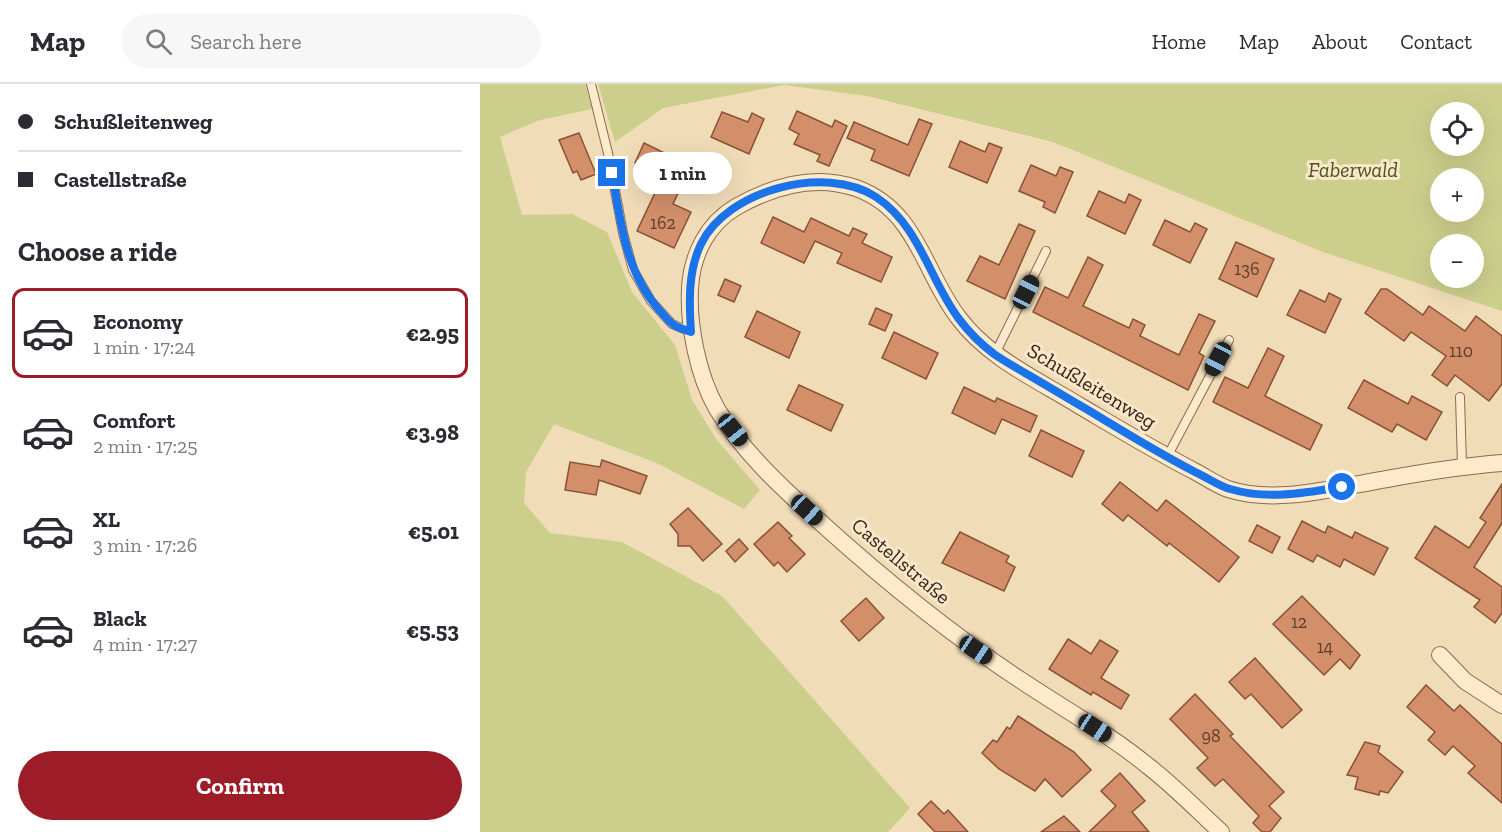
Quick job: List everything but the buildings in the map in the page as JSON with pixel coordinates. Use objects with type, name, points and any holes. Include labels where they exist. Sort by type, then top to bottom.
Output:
[{"type":"street","name":"Schußleitenweg","points":[[691,332],[690,299],[694,261],[702,242],[718,218],[738,206],[789,184],[823,181],[851,186],[874,196],[894,210],[922,249],[944,296],[960,321],[994,354],[1166,457],[1228,489],[1260,495],[1302,494],[1462,466],[1502,463]]},
{"type":"street","name":"Castellstraße","points":[[691,332],[707,386],[717,408],[759,462],[790,495],[860,558],[961,640],[1150,767],[1221,832]]},
{"type":"street","points":[[1440,655],[1466,681],[1502,705]]},
{"type":"lane","points":[[591,84],[633,270],[651,301],[672,324],[691,332]]},
{"type":"lane","name":"Schußleitenweg","points":[[994,354],[1046,251]]},
{"type":"lane","name":"Schußleitenweg","points":[[1166,457],[1229,340]]},
{"type":"lane","points":[[1460,397],[1462,466]]},
{"type":"green space","points":[[480,84],[585,84],[592,109],[540,120],[500,137],[522,215],[572,214],[607,232],[632,292],[675,345],[692,400],[717,440],[760,490],[744,509],[659,464],[554,424],[526,472],[524,503],[550,533],[622,542],[722,596],[910,808],[888,832],[480,832]]},
{"type":"green space","name":"Faberwald","points":[[598,84],[1502,84],[1502,311],[1432,288],[1484,288],[1484,234],[1430,234],[1430,287],[1323,252],[1053,142],[867,96],[784,85],[663,108],[615,142]]},
{"type":"route","points":[[612,173],[623,233],[633,270],[651,301],[672,324],[691,332],[690,282],[694,261],[702,242],[718,218],[763,194],[789,184],[823,181],[851,186],[874,196],[894,210],[922,249],[944,296],[960,321],[994,354],[1166,457],[1228,489],[1260,495],[1302,494],[1342,487]]}]
